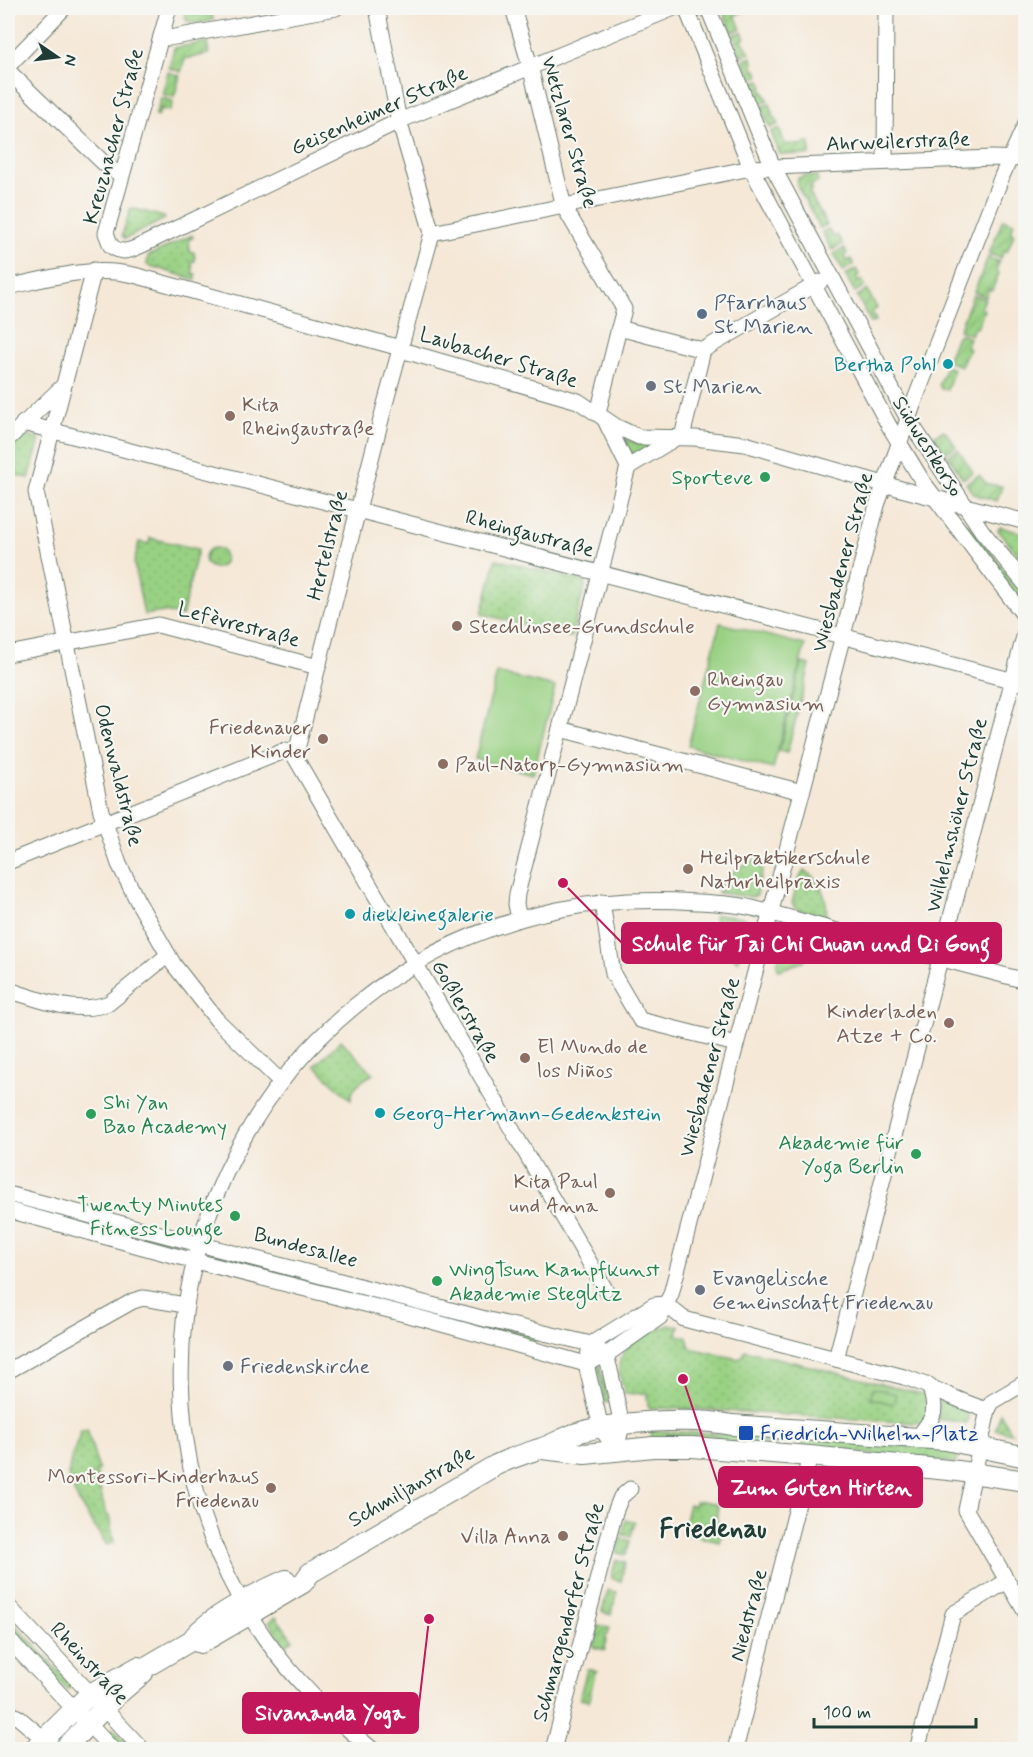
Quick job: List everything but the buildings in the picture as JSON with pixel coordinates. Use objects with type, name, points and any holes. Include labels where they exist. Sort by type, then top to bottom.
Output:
[{"type":"main road","points":[[601,1428],[653,1422],[716,1422],[946,1440],[1023,1456],[1021,1480],[810,1455],[670,1446],[616,1450]]},
{"type":"main road","name":"Schmiljanstraße","points":[[38,1744],[90,1694],[138,1667],[144,1668],[192,1640],[196,1633],[249,1615],[303,1583],[310,1573],[496,1465],[579,1432],[601,1428]]},
{"type":"main road","name":"Schmiljanstraße","points":[[540,1449],[585,1454],[616,1450]]},
{"type":"main road","name":"Schmiljanstraße","points":[[63,1749],[121,1692],[142,1675],[144,1668]]},
{"type":"street","points":[[8,66],[64,8]]},
{"type":"street","name":"Kreuznacher Straße","points":[[108,240],[108,226],[169,8]]},
{"type":"street","points":[[161,36],[169,38],[336,8]]},
{"type":"street","points":[[377,8],[399,121],[432,233],[750,168],[773,167]]},
{"type":"street","name":"Wetzlarer Straße","points":[[513,8],[530,66],[564,207],[624,309],[601,415]]},
{"type":"street","name":"Geisenheimer Straße","points":[[108,240],[117,249],[131,250],[399,121],[674,8]]},
{"type":"street","name":"Südwestkorso","points":[[686,8],[750,168],[899,444],[935,498],[1026,618]]},
{"type":"street","name":"Südwestkorso","points":[[708,8],[773,167],[908,419],[982,531],[1026,585]]},
{"type":"street","points":[[885,162],[886,8]]},
{"type":"street","points":[[8,71],[110,169],[122,174]]},
{"type":"street","name":"Wiesbadener Straße","points":[[665,1304],[674,1285],[884,484],[1010,158],[1026,123]]},
{"type":"street","name":"Ahrweilerstraße","points":[[773,167],[1026,159]]},
{"type":"street","name":"Hertelstraße","points":[[296,752],[400,348],[432,233]]},
{"type":"street","points":[[52,431],[94,270]]},
{"type":"street","name":"Laubacher Straße","points":[[8,286],[94,270],[135,275],[551,392],[578,401],[624,431],[639,436],[714,439],[745,444],[1026,522]]},
{"type":"street","points":[[628,467],[679,438],[703,350],[830,275]]},
{"type":"street","points":[[619,328],[703,350]]},
{"type":"street","points":[[8,439],[64,385]]},
{"type":"street","points":[[519,918],[516,904],[517,894],[628,467],[601,415]]},
{"type":"street","name":"Rheingaustraße","points":[[23,423],[1019,682]]},
{"type":"street","name":"Odenwaldstraße","points":[[52,431],[36,492],[105,823],[119,864],[168,955],[217,1020],[280,1081]]},
{"type":"street","name":"Lefèvrestraße","points":[[8,654],[158,625],[318,667]]},
{"type":"street","name":"Wilhelmshöher Straße","points":[[836,1359],[940,958],[1019,682],[1026,629]]},
{"type":"street","points":[[560,729],[802,792]]},
{"type":"street","points":[[8,862],[284,751],[296,752]]},
{"type":"street","name":"Goßlerstraße","points":[[296,752],[296,761],[605,1289]]},
{"type":"street","points":[[373,1749],[320,1703],[287,1668],[249,1615],[211,1536],[194,1479],[183,1413],[182,1337],[185,1305],[194,1260],[213,1199],[234,1152],[280,1081],[304,1053],[344,1014],[373,990],[414,964],[462,939],[519,918],[602,902],[648,900],[749,907],[1026,981]]},
{"type":"street","points":[[602,902],[613,974],[640,1020],[736,1044]]},
{"type":"street","points":[[8,990],[80,1009],[99,1007],[109,1003],[168,955]]},
{"type":"street","name":"Bundesallee","points":[[8,1194],[591,1344]]},
{"type":"street","name":"Bundesallee","points":[[8,1210],[420,1317],[586,1364]]},
{"type":"street","points":[[8,1371],[132,1301],[143,1298],[185,1305]]},
{"type":"street","points":[[586,1364],[606,1355],[660,1317],[665,1304]]},
{"type":"street","points":[[616,1450],[601,1428],[586,1364],[591,1344],[654,1305],[665,1304],[684,1319],[929,1385],[953,1398],[988,1410]]},
{"type":"street","points":[[591,1344],[606,1355],[622,1425],[616,1450]]},
{"type":"street","points":[[1026,1382],[997,1399],[988,1410],[966,1510],[1026,1613]]},
{"type":"street","points":[[917,1438],[930,1422],[935,1410],[929,1385]]},
{"type":"street","name":"Niedstraße","points":[[735,1749],[810,1455]]},
{"type":"street","name":"Schmargendorfer Straße","points":[[553,1749],[615,1512],[621,1497],[630,1489]]},
{"type":"street","points":[[917,1749],[953,1614],[1007,1581]]},
{"type":"street","name":"Rheinstraße","points":[[8,1606],[143,1749]]},
{"type":"street","name":"Rheinstraße","points":[[8,1639],[113,1749]]},
{"type":"street","points":[[8,1712],[19,1718],[38,1744]]},
{"type":"green space","points":[[186,8],[211,8],[213,20],[198,24],[191,23],[185,18]]},
{"type":"green space","points":[[725,8],[753,8],[735,15],[741,29],[732,32],[723,11]]},
{"type":"green space","points":[[742,32],[745,38],[742,40],[750,53],[741,56],[733,35]]},
{"type":"green space","points":[[207,42],[209,54],[185,59],[181,72],[169,68],[174,48]]},
{"type":"green space","points":[[752,57],[754,71],[757,70],[759,76],[751,79],[743,60]]},
{"type":"green space","points":[[168,72],[180,76],[174,97],[162,94]]},
{"type":"green space","points":[[761,80],[763,86],[761,88],[768,100],[760,104],[752,83]]},
{"type":"green space","points":[[161,98],[173,101],[170,111],[160,109],[158,117],[155,116]]},
{"type":"green space","points":[[770,104],[773,118],[776,118],[778,124],[770,128],[761,107]]},
{"type":"green space","points":[[779,128],[785,144],[810,143],[810,155],[780,154],[771,132]]},
{"type":"green space","points":[[817,176],[818,182],[810,186],[812,190],[809,192],[827,225],[820,228],[797,185],[798,178]]},
{"type":"green space","points":[[131,208],[165,219],[125,239],[122,235]]},
{"type":"green space","points":[[1003,219],[1014,223],[1011,233],[1014,234],[1007,252],[1004,250],[1001,258],[989,254]]},
{"type":"green space","points":[[829,229],[833,237],[837,235],[843,244],[832,250],[822,232]]},
{"type":"green space","points":[[192,235],[193,238],[189,239],[190,252],[194,252],[195,261],[192,262],[196,280],[147,265],[148,256]]},
{"type":"green space","points":[[844,248],[847,253],[844,256],[847,261],[851,259],[854,265],[843,271],[834,254]]},
{"type":"green space","points":[[988,257],[999,262],[996,271],[999,273],[992,290],[989,289],[986,297],[974,292]]},
{"type":"green space","points":[[856,269],[859,275],[856,277],[858,282],[862,280],[865,286],[855,292],[845,275]]},
{"type":"green space","points":[[867,290],[877,308],[872,312],[876,321],[871,323],[857,296]]},
{"type":"green space","points":[[973,295],[985,299],[981,308],[984,310],[977,328],[974,327],[971,335],[959,330]]},
{"type":"green space","points":[[960,334],[969,338],[966,347],[969,349],[961,366],[947,361],[957,336]]},
{"type":"green space","points":[[946,366],[954,369],[947,389],[941,389],[939,384]]},
{"type":"green space","points":[[944,430],[956,446],[946,453],[934,436]]},
{"type":"green space","points":[[25,435],[40,439],[29,478],[8,473],[8,454]]},
{"type":"green space","points":[[617,436],[636,443],[652,446],[632,457]]},
{"type":"green space","points":[[958,449],[973,472],[963,479],[948,456]]},
{"type":"green space","points":[[979,475],[987,484],[1002,486],[997,501],[973,494],[966,483]]},
{"type":"green space","points":[[960,523],[970,525],[1024,596],[1022,601]]},
{"type":"green space","points":[[1000,527],[1025,534],[1025,564],[998,530]]},
{"type":"green space","points":[[150,538],[198,549],[182,616],[164,612],[144,615],[134,563],[139,542],[149,544]]},
{"type":"green space","points":[[211,548],[219,548],[225,554],[225,562],[219,568],[211,568],[205,562],[205,554]]},
{"type":"green space","points":[[496,559],[586,582],[571,637],[482,614]]},
{"type":"green space","points":[[720,623],[805,645],[773,769],[688,746]]},
{"type":"green space","points":[[802,663],[810,665],[787,753],[779,751]]},
{"type":"green space","points":[[497,673],[555,687],[533,774],[475,759]]},
{"type":"green space","points":[[755,860],[764,862],[757,895],[752,897],[718,893],[720,887],[733,872]]},
{"type":"green space","points":[[804,871],[814,878],[822,890],[826,903],[826,916],[796,909],[792,903],[798,880]]},
{"type":"green space","points":[[714,916],[745,918],[749,924],[745,943],[737,961],[721,941]]},
{"type":"green space","points":[[792,931],[820,939],[821,942],[802,962],[779,970],[777,965],[784,936],[787,932]]},
{"type":"green space","points":[[341,1040],[373,1074],[355,1087],[351,1100],[315,1066]]},
{"type":"green space","points":[[85,1220],[176,1242],[174,1250],[84,1225]]},
{"type":"green space","points":[[218,1253],[537,1339],[534,1342],[216,1261]]},
{"type":"green space","points":[[669,1325],[679,1326],[677,1335],[687,1337],[690,1348],[738,1359],[743,1356],[745,1350],[922,1394],[928,1398],[930,1407],[923,1422],[916,1423],[648,1408],[647,1393],[625,1394],[619,1373],[620,1361],[623,1353],[636,1341]]},
{"type":"green space","points":[[600,1366],[609,1402],[604,1403],[598,1368]]},
{"type":"green space","points":[[873,1388],[896,1394],[893,1404],[870,1398]]},
{"type":"green space","points":[[939,1397],[956,1407],[969,1411],[967,1423],[938,1419]]},
{"type":"green space","points":[[1000,1413],[1012,1433],[996,1430]]},
{"type":"green space","points":[[87,1429],[99,1471],[96,1472],[114,1543],[107,1545],[83,1509],[70,1479],[69,1471],[74,1451],[81,1431]]},
{"type":"green space","points":[[651,1431],[777,1436],[775,1445],[652,1439]]},
{"type":"green space","points":[[804,1438],[959,1450],[956,1463],[802,1447]]},
{"type":"green space","points":[[702,1501],[718,1506],[716,1522],[725,1524],[720,1542],[682,1533],[689,1504],[694,1506],[695,1502]]},
{"type":"green space","points":[[626,1520],[635,1522],[631,1537],[622,1534]]},
{"type":"green space","points":[[621,1538],[630,1541],[626,1555],[617,1553]]},
{"type":"green space","points":[[616,1560],[625,1562],[621,1581],[611,1578]]},
{"type":"green space","points":[[608,1590],[617,1592],[611,1615],[602,1612]]},
{"type":"green space","points":[[8,1617],[72,1686],[67,1690],[8,1630]]},
{"type":"green space","points":[[276,1617],[293,1640],[285,1645],[269,1622]]},
{"type":"green space","points":[[599,1625],[610,1628],[606,1635],[605,1650],[593,1647]]},
{"type":"green space","points":[[587,1669],[597,1671],[589,1701],[580,1699]]},
{"type":"green space","points":[[290,1690],[300,1701],[292,1708],[282,1696]]},
{"type":"green space","points":[[113,1729],[133,1749],[123,1749],[108,1734]]},
{"type":"place","name":"Pfarrhaus St. Marien","points":[[702,314]]},
{"type":"place","name":"Bertha Pohl","points":[[948,364]]},
{"type":"place","name":"St. Marien","points":[[651,386]]},
{"type":"place","name":"Kita Rheingaustraße","points":[[230,416]]},
{"type":"place","name":"Sporteve","points":[[765,477]]},
{"type":"place","name":"Stechlinsee-Grundschule","points":[[457,626]]},
{"type":"place","name":"Rheingau Gymnasium","points":[[695,691]]},
{"type":"place","name":"Friedenauer Kinder","points":[[323,739]]},
{"type":"place","name":"Paul-Natorp-Gymnasium","points":[[443,764]]},
{"type":"place","name":"Heilpraktikerschule Naturheilpraxis","points":[[688,869]]},
{"type":"place","name":"Schule für Tai Chi Chuan und Qi Gong","points":[[563,883]]},
{"type":"place","name":"diekleinegalerie","points":[[350,914]]},
{"type":"place","name":"Kinderladen Atze + Co.","points":[[949,1023]]},
{"type":"place","name":"El Mundo de los Niños","points":[[525,1058]]},
{"type":"place","name":"Georg-Hermann-Gedenkstein","points":[[380,1113]]},
{"type":"place","name":"Shi Yan Bao Academy","points":[[91,1114]]},
{"type":"place","name":"Akademie für Yoga Berlin","points":[[916,1154]]},
{"type":"place","name":"Kita Paul und Anna","points":[[610,1193]]},
{"type":"place","name":"Twenty Minutes Fitness Lounge","points":[[235,1216]]},
{"type":"place","name":"WingTsun Kampfkunst Akademie Steglitz","points":[[437,1281]]},
{"type":"place","name":"Evangelische Gemeinschaft Friedenau","points":[[700,1290]]},
{"type":"place","name":"Friedenskirche","points":[[228,1366]]},
{"type":"place","name":"Zum Guten Hirten","points":[[683,1379]]},
{"type":"place","name":"Friedrich-Wilhelm-Platz","points":[[746,1433]]},
{"type":"place","name":"Montessori-Kinderhaus Friedenau","points":[[271,1488]]},
{"type":"place","name":"Villa Anna","points":[[563,1536]]},
{"type":"place","name":"Sivananda Yoga","points":[[429,1619]]},
{"type":"district","name":"Friedenau","points":[[713,1528]]}]
